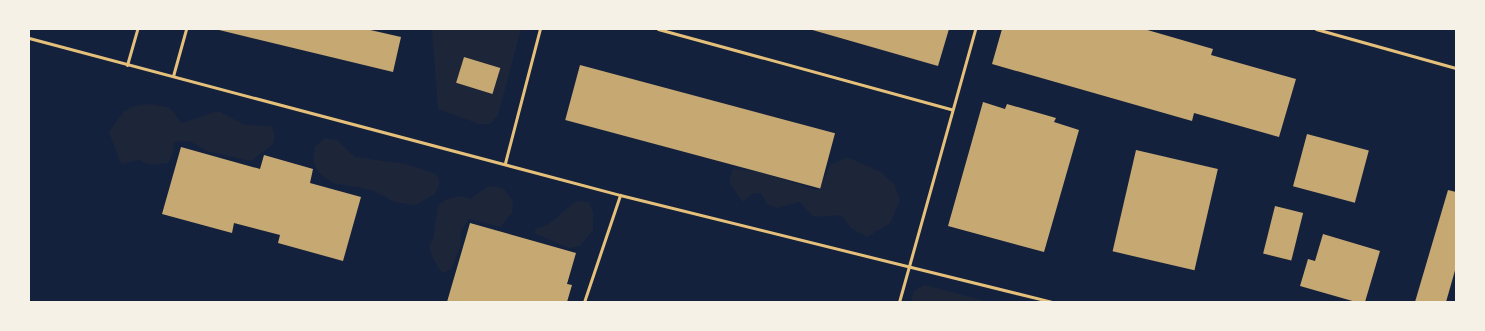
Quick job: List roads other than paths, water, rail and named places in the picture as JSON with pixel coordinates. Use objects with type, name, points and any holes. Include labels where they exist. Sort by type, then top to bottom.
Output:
[{"type":"lane","points":[[127,65],[137,29]]},
{"type":"lane","points":[[173,76],[186,29]]},
{"type":"lane","points":[[505,163],[540,29]]},
{"type":"lane","points":[[658,29],[951,109]]},
{"type":"lane","points":[[899,302],[974,29]]},
{"type":"lane","points":[[1316,29],[1456,68]]},
{"type":"lane","points":[[29,38],[127,65],[505,163],[620,195],[910,265],[1051,302]]},
{"type":"lane","points":[[584,302],[620,195]]}]
